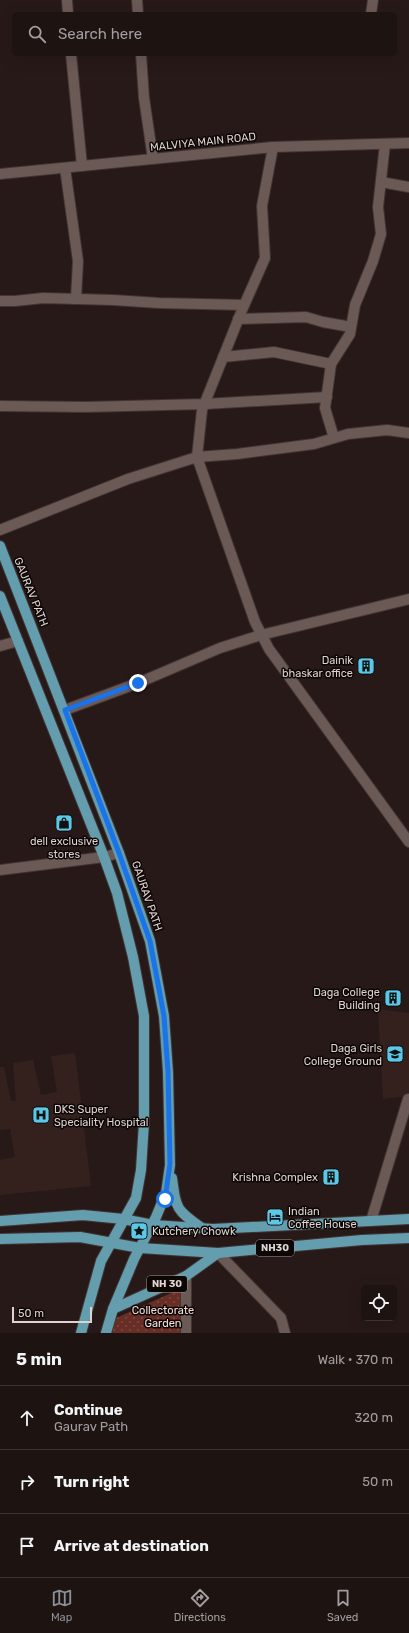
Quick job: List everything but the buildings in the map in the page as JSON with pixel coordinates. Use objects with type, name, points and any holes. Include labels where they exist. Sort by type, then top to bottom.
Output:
[{"type":"main road","name":"GAURAV PATH","points":[[0,546],[65,710],[119,853],[150,941],[164,1016],[168,1072],[170,1164],[165,1199],[140,1248],[113,1309],[106,1333]]},
{"type":"main road","points":[[0,596],[117,893],[133,957],[144,1016],[144,1122],[141,1170],[136,1198],[101,1261],[81,1333]]},
{"type":"main road","points":[[170,1164],[174,1199],[179,1210],[202,1228]]},
{"type":"main road","name":"NH30","points":[[0,1221],[83,1215],[123,1219],[152,1225],[213,1229],[409,1219]]},
{"type":"main road","name":"NH30","points":[[0,1239],[80,1237],[140,1248],[218,1253],[362,1240],[409,1238]]},
{"type":"main road","name":"NH 30","points":[[113,1309],[186,1276],[218,1253]]},
{"type":"street","points":[[67,0],[68,12]]},
{"type":"street","points":[[137,0],[138,12]]},
{"type":"street","points":[[370,12],[373,0]]},
{"type":"street","points":[[71,56],[82,166]]},
{"type":"street","points":[[141,56],[144,98],[153,159]]},
{"type":"street","name":"MALVIYA MAIN ROAD","points":[[0,174],[274,147],[409,143]]},
{"type":"street","points":[[334,438],[325,408],[331,364],[350,334],[355,304],[373,261],[381,234],[378,207],[385,144]]},
{"type":"street","points":[[274,147],[262,206],[265,258],[244,305],[202,410],[197,457],[254,622],[261,635],[269,649],[409,842]]},
{"type":"street","points":[[65,168],[78,261],[76,299]]},
{"type":"street","points":[[381,182],[409,187]]},
{"type":"street","points":[[0,301],[43,298],[244,305]]},
{"type":"street","points":[[238,320],[306,317],[323,322],[352,327]]},
{"type":"street","points":[[223,357],[274,352],[331,364]]},
{"type":"street","points":[[0,406],[205,404],[327,397]]},
{"type":"street","points":[[0,530],[128,479],[197,457],[237,454],[314,444],[348,434],[387,430],[409,433]]},
{"type":"street","points":[[65,710],[138,683],[220,648],[261,635],[409,599]]},
{"type":"street","points":[[0,646],[18,641]]},
{"type":"street","points":[[0,870],[104,857],[119,853]]},
{"type":"street","points":[[371,1221],[408,1099]]},
{"type":"street","points":[[218,1253],[280,1318],[285,1333]]},
{"type":"street","points":[[186,1276],[186,1333]]},
{"type":"shaded area","name":"Daga Girls College Ground","points":[[378,1009],[409,1013],[409,1096],[383,1099]]},
{"type":"shaded area","name":"DKS Super Speciality Hospital","points":[[75,1053],[91,1186],[0,1195],[0,1160],[15,1157],[10,1129],[0,1130],[0,1067],[4,1067],[11,1101],[16,1101],[13,1063],[33,1060],[41,1095],[57,1092],[51,1056]]},
{"type":"green space","name":"Collectorate Garden","points":[[180,1289],[181,1333],[112,1333],[116,1318]]},
{"type":"place","name":"Dainik bhaskar office","points":[[366,666]]},
{"type":"place","name":"dell exclusive stores","points":[[64,823]]},
{"type":"place","name":"Daga College Building","points":[[393,998]]},
{"type":"place","name":"Daga Girls College Ground","points":[[395,1054]]},
{"type":"place","name":"DKS Super Speciality Hospital","points":[[41,1115]]},
{"type":"place","name":"Krishna Complex","points":[[331,1177]]},
{"type":"place","name":"Indian Coffee House","points":[[275,1217]]},
{"type":"place","name":"Kutchery Chowk","points":[[139,1231]]},
{"type":"route","points":[[138,683],[65,710],[119,853],[150,941],[164,1016],[168,1072],[170,1164],[165,1199]]}]
